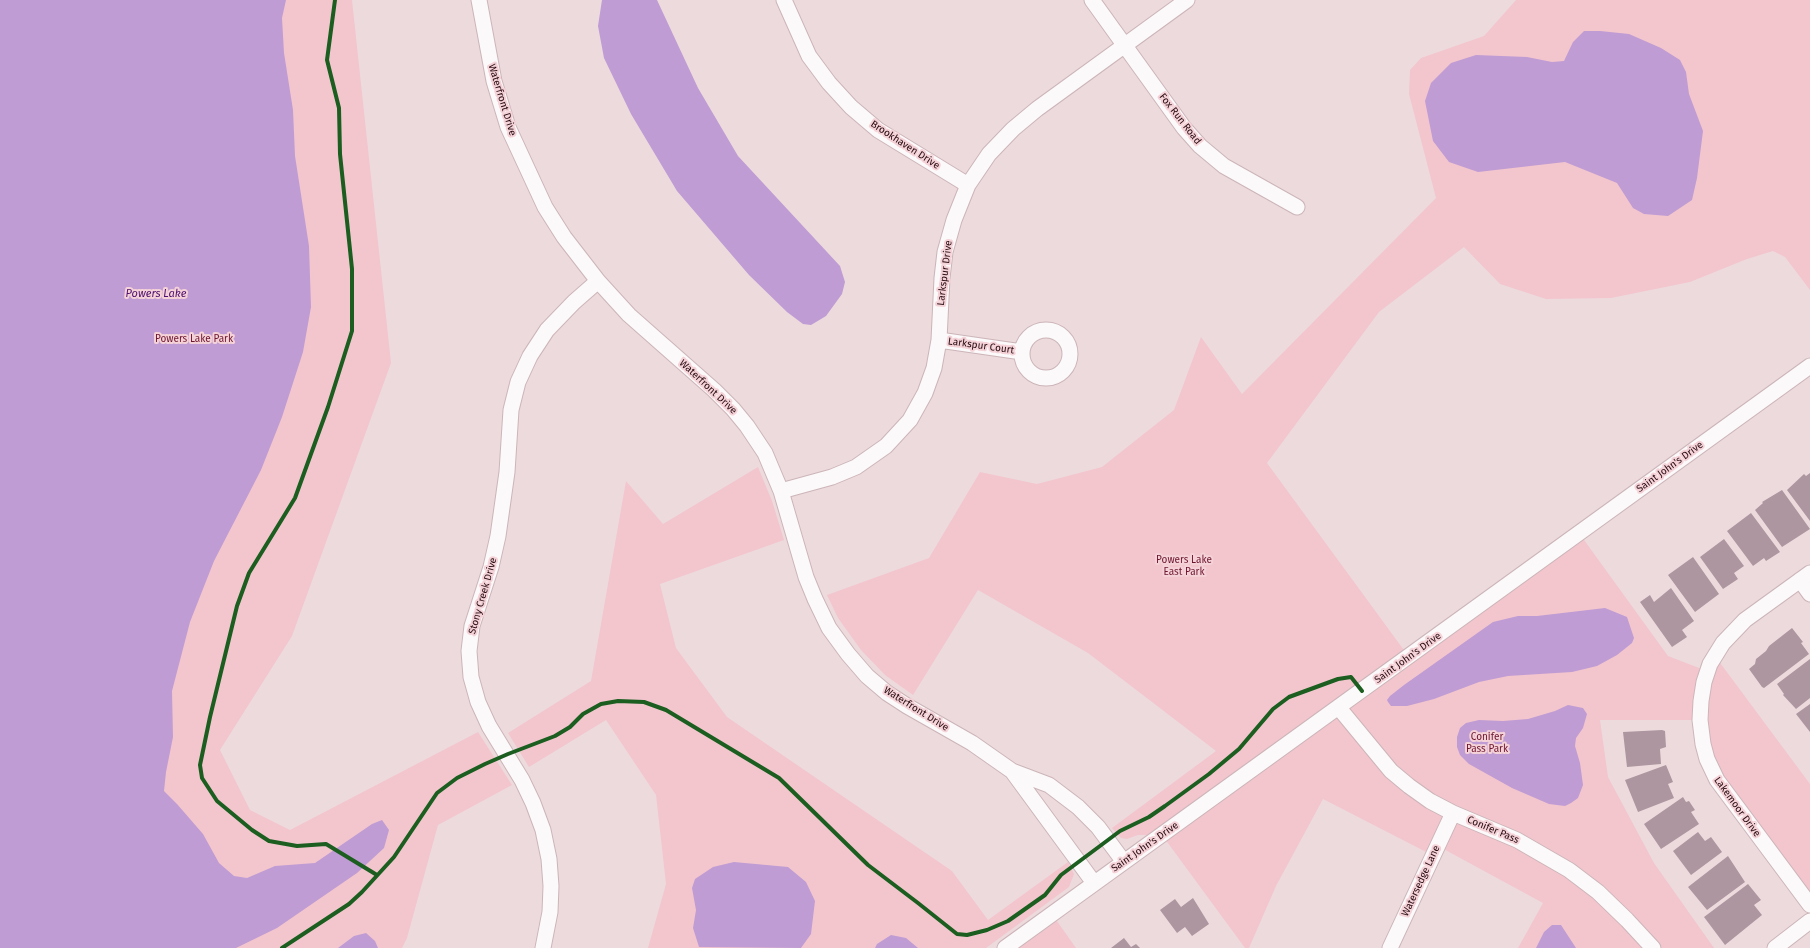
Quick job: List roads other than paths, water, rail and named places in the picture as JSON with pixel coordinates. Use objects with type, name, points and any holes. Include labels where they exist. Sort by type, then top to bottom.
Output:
[{"type":"street","name":"Waterfront Drive","points":[[479,0],[494,82],[508,127],[545,207],[564,238],[598,281],[629,315],[734,409],[765,452],[781,491],[806,576],[815,599],[829,628],[848,654],[868,676],[887,693],[972,743],[1012,771],[1049,785],[1078,807],[1098,827],[1124,862]]},
{"type":"street","name":"Brookhaven Drive","points":[[784,0],[810,56],[829,83],[851,107],[878,130],[968,185]]},
{"type":"street","name":"Fox Run Road","points":[[1092,0],[1184,128],[1200,146],[1224,166],[1297,208]]},
{"type":"street","name":"Larkspur Drive","points":[[781,491],[832,476],[856,467],[886,446],[910,420],[925,393],[934,368],[939,340],[942,278],[946,252],[954,220],[968,185],[989,154],[1013,129],[1037,109],[1187,0]]},
{"type":"street","name":"Stony Creek Drive","points":[[543,948],[550,912],[551,886],[549,859],[543,830],[533,803],[522,780],[489,726],[478,702],[471,677],[469,651],[472,626],[491,567],[498,536],[507,472],[511,410],[518,382],[530,356],[547,330],[574,302],[598,281]]},
{"type":"street","name":"Larkspur Court","points":[[939,340],[1022,352]]},
{"type":"street","name":"Saint John's Drive","points":[[1006,948],[1810,366]]},
{"type":"street","points":[[1805,577],[1810,594]]},
{"type":"street","name":"Lakemoor Drive","points":[[1805,577],[1745,620],[1723,643],[1710,664],[1704,682],[1700,724],[1707,759],[1717,780],[1810,905]]},
{"type":"street","name":"Conifer Pass","points":[[1339,708],[1391,772],[1430,801],[1453,813],[1517,840],[1569,870],[1598,892],[1653,948]]},
{"type":"street","name":"Waterfront Drive","points":[[1012,771],[1094,883]]},
{"type":"street","name":"Watersedge Lane","points":[[1390,948],[1453,813]]},
{"type":"street","points":[[1775,948],[1810,921]]},
{"type":"water","name":"Powers Lake","points":[[0,0],[286,0],[282,18],[284,53],[293,110],[295,156],[309,246],[311,307],[303,352],[282,417],[261,470],[214,561],[190,622],[172,691],[173,737],[164,791],[203,834],[219,863],[234,876],[247,878],[275,866],[315,863],[372,824],[382,820],[389,830],[384,848],[357,873],[277,928],[236,948],[0,948]]},
{"type":"water","points":[[602,0],[657,0],[698,88],[738,156],[840,266],[845,282],[842,294],[826,316],[811,325],[803,324],[787,312],[749,275],[677,191],[631,114],[604,58],[598,26]]},
{"type":"water","points":[[1584,31],[1629,34],[1661,48],[1680,60],[1686,72],[1689,94],[1703,131],[1697,178],[1692,200],[1668,216],[1644,214],[1633,208],[1617,183],[1565,162],[1478,172],[1449,162],[1433,141],[1425,101],[1431,83],[1451,63],[1476,55],[1527,57],[1552,62],[1564,61],[1573,42]]},
{"type":"water","points":[[1605,608],[1627,617],[1634,638],[1632,643],[1617,655],[1597,666],[1572,672],[1508,676],[1479,682],[1434,699],[1407,706],[1391,706],[1387,700],[1404,685],[1493,622],[1518,616],[1537,616]]},
{"type":"water","points":[[1568,705],[1583,708],[1587,714],[1583,728],[1576,738],[1575,746],[1580,763],[1583,785],[1578,798],[1565,806],[1549,804],[1512,788],[1469,764],[1460,755],[1457,747],[1457,737],[1460,728],[1466,723],[1479,720],[1503,721],[1528,719],[1555,711]]},
{"type":"water","points":[[734,862],[788,867],[806,882],[815,901],[811,934],[801,948],[699,947],[693,928],[696,910],[692,888],[695,879],[713,867]]},
{"type":"water","points":[[1552,925],[1561,925],[1576,948],[1536,948],[1544,932]]},
{"type":"water","points":[[366,933],[375,941],[378,948],[338,948],[354,936]]},
{"type":"water","points":[[891,935],[906,938],[918,948],[875,948],[877,944]]},
{"type":"park label","name":"Powers Lake Park","points":[[194,339]]},
{"type":"park label","name":"Powers Lake East Park","points":[[1184,566]]},
{"type":"park label","name":"Conifer Pass Park","points":[[1487,742]]}]
